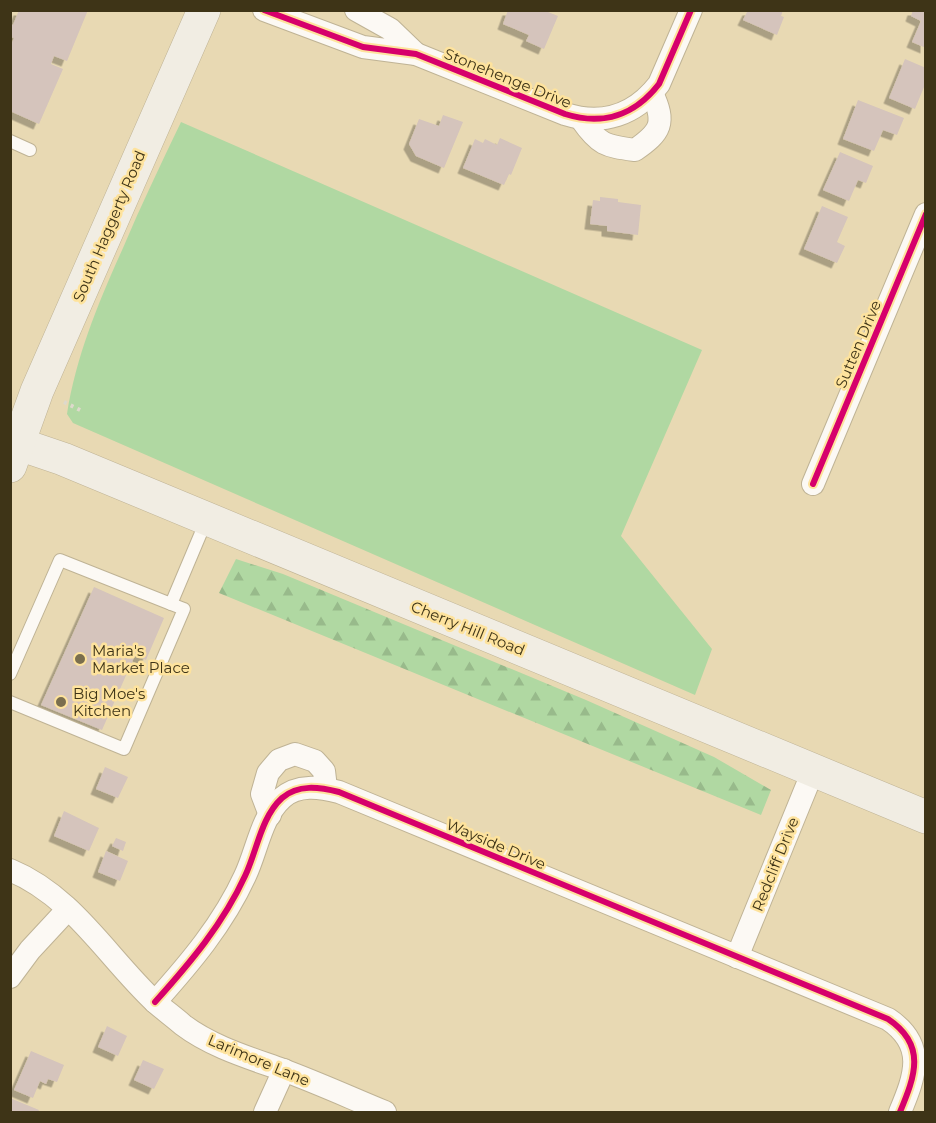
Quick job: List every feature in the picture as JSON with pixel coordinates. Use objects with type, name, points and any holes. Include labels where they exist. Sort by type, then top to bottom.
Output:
[{"type":"main road","name":"South Haggerty Road","points":[[13,450],[204,10]]},
{"type":"main road","name":"Cherry Hill Road","points":[[13,450],[63,459],[926,817]]},
{"type":"street","name":"Stonehenge Drive","points":[[264,10],[363,47],[416,54],[581,119],[603,119],[620,114],[632,109],[652,93],[659,84],[691,10]]},
{"type":"street","name":"Stonehenge Drive","points":[[356,10],[390,29],[416,54]]},
{"type":"street","name":"Stonehenge Drive","points":[[581,119],[594,138],[607,147],[635,150],[653,138],[660,123],[658,106],[652,93]]},
{"type":"street","name":"Sutten Drive","points":[[813,484],[926,214]]},
{"type":"street","points":[[270,815],[262,794],[268,772],[279,760],[295,754],[315,761],[324,771],[326,788]]},
{"type":"street","name":"Redcliff Drive","points":[[737,957],[813,771]]},
{"type":"street","name":"Wayside Drive","points":[[155,1002],[190,962],[221,920],[245,876],[270,815],[283,797],[296,789],[326,788],[888,1020],[906,1034],[913,1048],[914,1070],[900,1113]]},
{"type":"street","name":"Larimore Lane","points":[[10,870],[37,885],[68,909],[95,934],[155,1002],[186,1027],[211,1042],[385,1113]]},
{"type":"street","points":[[10,977],[30,950],[68,909]]},
{"type":"street","points":[[265,1113],[284,1070]]},
{"type":"lane","points":[[10,141],[30,150]]},
{"type":"lane","points":[[171,604],[207,520]]},
{"type":"lane","points":[[10,674],[60,560],[184,609],[124,748],[10,702]]},
{"type":"path","points":[[64,402],[84,412]]},
{"type":"green space","points":[[181,122],[702,350],[621,536],[712,649],[695,695],[73,423],[67,414],[76,371],[89,329],[137,216]]},
{"type":"green space","points":[[236,559],[283,574],[586,700],[714,757],[771,790],[761,815],[219,593]]},
{"type":"building","points":[[19,10],[88,10],[67,61],[54,56],[51,64],[63,69],[39,124],[10,111],[10,47],[14,38],[10,37],[10,24],[13,25]]},
{"type":"building","points":[[508,10],[543,10],[558,16],[544,49],[526,41],[529,35],[503,24]]},
{"type":"building","points":[[748,10],[783,10],[781,16],[784,17],[777,35],[743,20]]},
{"type":"building","points":[[913,10],[926,10],[926,48],[912,42],[921,21],[911,16]]},
{"type":"building","points":[[905,59],[926,68],[926,88],[924,87],[915,109],[889,98]]},
{"type":"building","points":[[858,100],[904,118],[897,135],[883,130],[874,151],[843,139]]},
{"type":"building","points":[[443,115],[463,122],[444,168],[416,156],[409,144],[419,119],[439,126]]},
{"type":"building","points":[[500,138],[522,148],[511,175],[509,174],[504,185],[463,168],[475,139],[483,143],[485,139],[497,145]]},
{"type":"building","points":[[840,152],[873,166],[866,183],[858,180],[849,201],[823,190]]},
{"type":"building","points":[[600,197],[641,205],[638,235],[607,231],[607,226],[590,224],[593,200],[600,201]]},
{"type":"building","points":[[822,206],[848,217],[837,242],[845,246],[837,263],[804,249]]},
{"type":"building","points":[[94,587],[164,618],[146,660],[135,655],[102,730],[41,705]]},
{"type":"building","points":[[105,767],[128,777],[118,798],[96,789]]},
{"type":"building","points":[[64,811],[99,828],[89,851],[54,836]]},
{"type":"building","points":[[116,838],[126,842],[123,851],[112,846]]},
{"type":"building","points":[[106,851],[128,861],[120,881],[98,872]]},
{"type":"building","points":[[107,1026],[127,1036],[118,1056],[98,1047]]},
{"type":"building","points":[[31,1051],[64,1065],[57,1082],[48,1079],[46,1084],[40,1081],[33,1098],[14,1090]]},
{"type":"building","points":[[143,1060],[164,1069],[154,1089],[134,1080]]},
{"type":"building","points":[[10,1098],[39,1110],[38,1112],[10,1112]]},
{"type":"cycle path","points":[[264,10],[363,47],[416,54],[565,114],[592,119],[617,115],[629,110],[650,95],[659,84],[691,10]]},
{"type":"cycle path","points":[[813,484],[926,214]]},
{"type":"cycle path","points":[[155,1002],[193,958],[227,910],[245,876],[264,824],[275,806],[282,798],[295,790],[324,789],[339,792],[888,1019],[900,1029],[913,1050],[913,1074],[900,1112]]},
{"type":"place","name":"Maria's Market Place","points":[[80,659]]},
{"type":"place","name":"Big Moe's Kitchen","points":[[61,702]]}]
